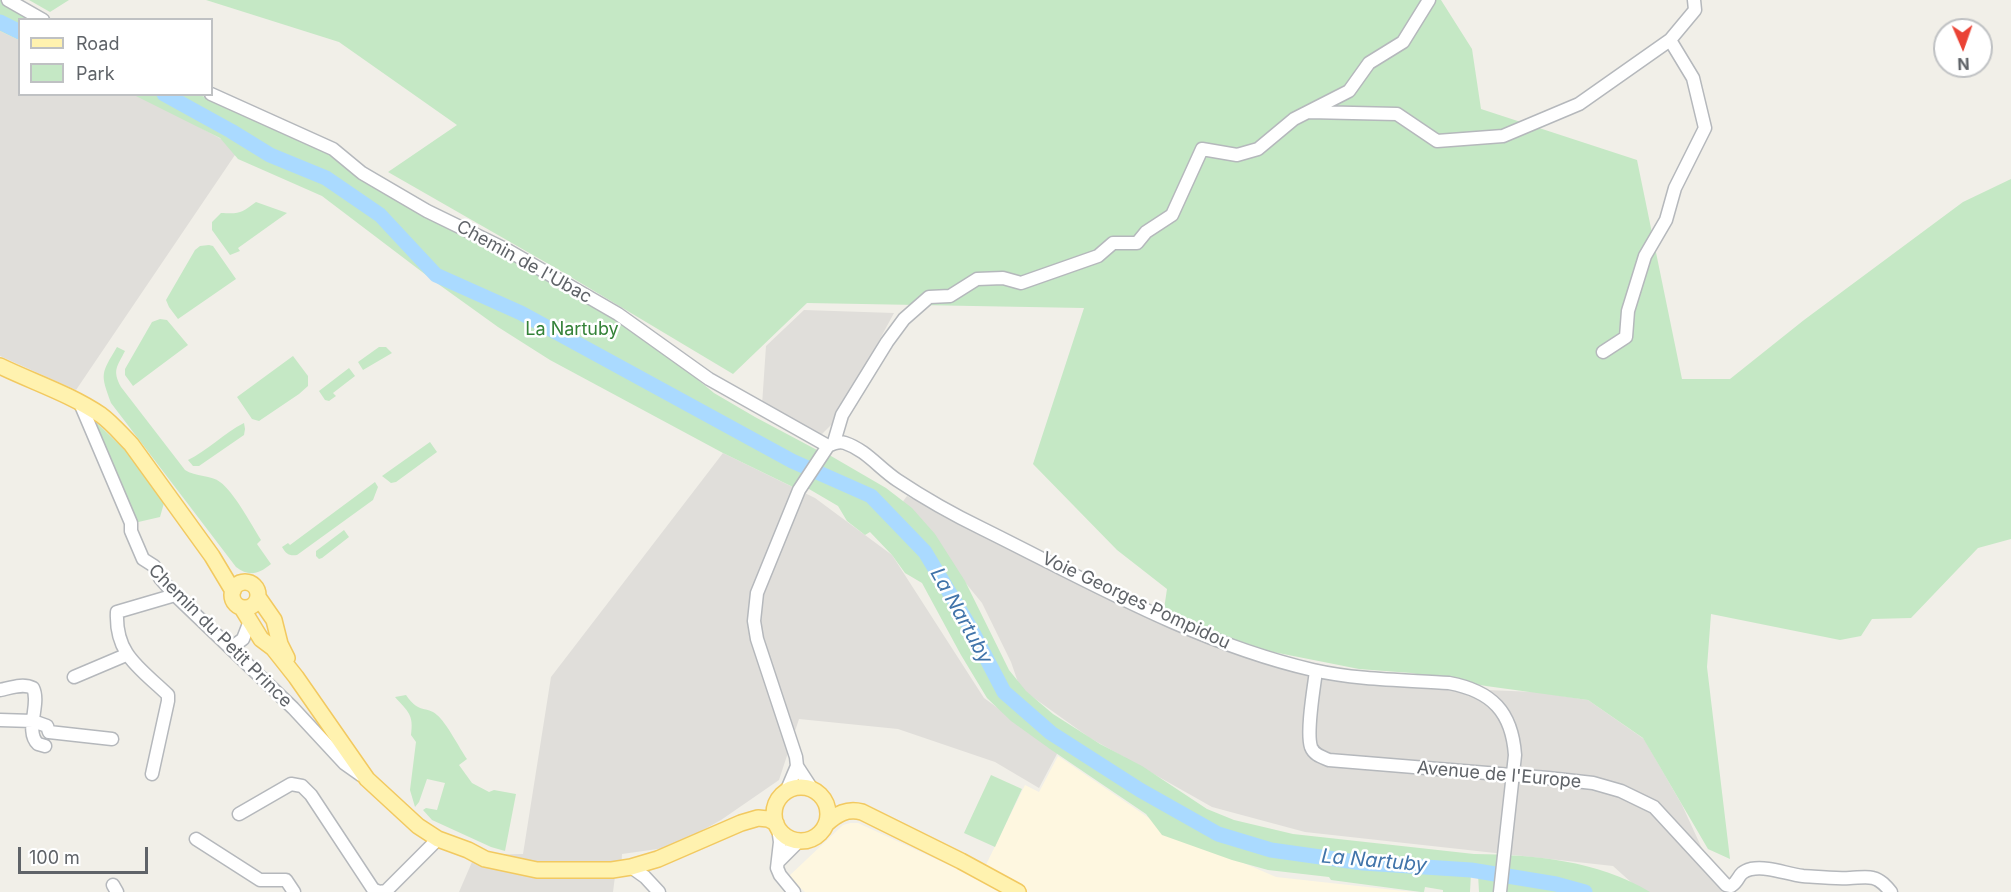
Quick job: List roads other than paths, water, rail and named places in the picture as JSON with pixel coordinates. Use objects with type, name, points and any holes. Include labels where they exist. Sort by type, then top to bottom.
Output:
[{"type":"main road","points":[[0,366],[80,403],[101,416],[131,444],[212,556],[238,586]]},
{"type":"main road","points":[[238,586],[253,585],[258,592],[258,597],[274,620],[280,644],[296,676]]},
{"type":"main road","points":[[238,586],[232,601],[246,615],[261,639],[273,648],[296,676],[368,779],[400,811],[438,839],[468,850],[485,860],[522,868],[630,861],[669,854]]},
{"type":"main road","points":[[246,615],[258,597]]},
{"type":"main road","points":[[261,639],[269,638],[277,632]]},
{"type":"main road","points":[[569,866],[606,871],[631,867],[669,854],[729,827],[758,818],[768,819],[789,838],[799,841],[814,838],[826,824],[828,816],[826,803],[812,789],[802,787],[729,827]]},
{"type":"main road","points":[[777,825],[774,815],[782,796]]},
{"type":"main road","points":[[826,824],[838,814],[847,811],[862,812],[1018,892]]},
{"type":"street","points":[[8,0],[40,18]]},
{"type":"street","points":[[812,789],[796,766],[795,754],[760,649],[754,621],[757,593],[800,490],[829,447],[842,415],[887,342],[904,319],[929,297],[950,296],[977,279],[1004,278],[1021,283],[1098,256],[1113,243],[1137,243],[1146,232],[1173,214],[1202,149],[1237,155],[1258,149],[1294,119],[1349,91],[1369,63],[1403,42],[1429,0]]},
{"type":"street","points":[[1307,112],[1397,114],[1437,141],[1503,136],[1579,104],[1670,40],[1695,10],[1694,0]]},
{"type":"street","points":[[1603,352],[1626,337],[1628,311],[1645,256],[1666,220],[1676,188],[1705,128],[1692,78],[1670,40]]},
{"type":"street","name":"Chemin de l'Ubac","points":[[213,95],[333,148],[362,173],[427,211],[509,251],[618,314],[709,379],[829,447]]},
{"type":"street","name":"Chemin du Petit Prince","points":[[80,403],[131,523],[131,531],[143,559],[154,566],[160,578],[176,595],[293,708],[344,763],[368,779]]},
{"type":"street","name":"Voie Georges Pompidou","points":[[829,447],[843,442],[866,453],[896,479],[978,527],[1168,620],[1222,643],[1317,671],[1338,675],[1449,683],[1486,696],[1500,708],[1514,736],[1515,755],[1500,892]]},
{"type":"street","points":[[152,774],[168,695],[126,655],[117,632],[117,612],[176,595]]},
{"type":"street","points":[[243,639],[246,615]]},
{"type":"street","points":[[231,648],[243,639],[261,639]]},
{"type":"street","points":[[74,677],[126,655]]},
{"type":"street","name":"Avenue de l'Europe","points":[[1317,671],[1310,736],[1311,747],[1318,756],[1329,760],[1593,783],[1621,790],[1654,807],[1726,885],[1731,886],[1736,883],[1739,875],[1744,871],[1755,869],[1810,876],[1871,877],[1882,882],[1891,892]]},
{"type":"street","points":[[0,690],[28,685],[33,688],[36,699],[33,721],[35,741],[45,747]]},
{"type":"street","points":[[0,720],[33,721],[47,726],[49,732],[112,739]]},
{"type":"street","points":[[782,796],[796,766]]},
{"type":"street","points":[[239,814],[291,784],[303,786],[373,889],[379,892],[386,891],[438,839]]},
{"type":"street","points":[[777,825],[780,842],[778,862],[780,875],[794,892]]},
{"type":"street","points":[[196,839],[260,880],[286,880],[294,892]]},
{"type":"street","points":[[778,862],[799,841]]},
{"type":"street","points":[[631,867],[645,877],[659,892]]},
{"type":"waterway","name":"La Nartuby","points":[[0,22],[18,31]]},
{"type":"waterway","name":"La Nartuby","points":[[168,96],[270,155],[326,178],[380,215],[436,275],[521,313],[792,461],[871,496],[925,552],[970,627],[1004,692],[1051,733],[1140,790],[1218,834],[1271,850],[1363,863],[1471,870],[1556,884],[1585,892]]}]
